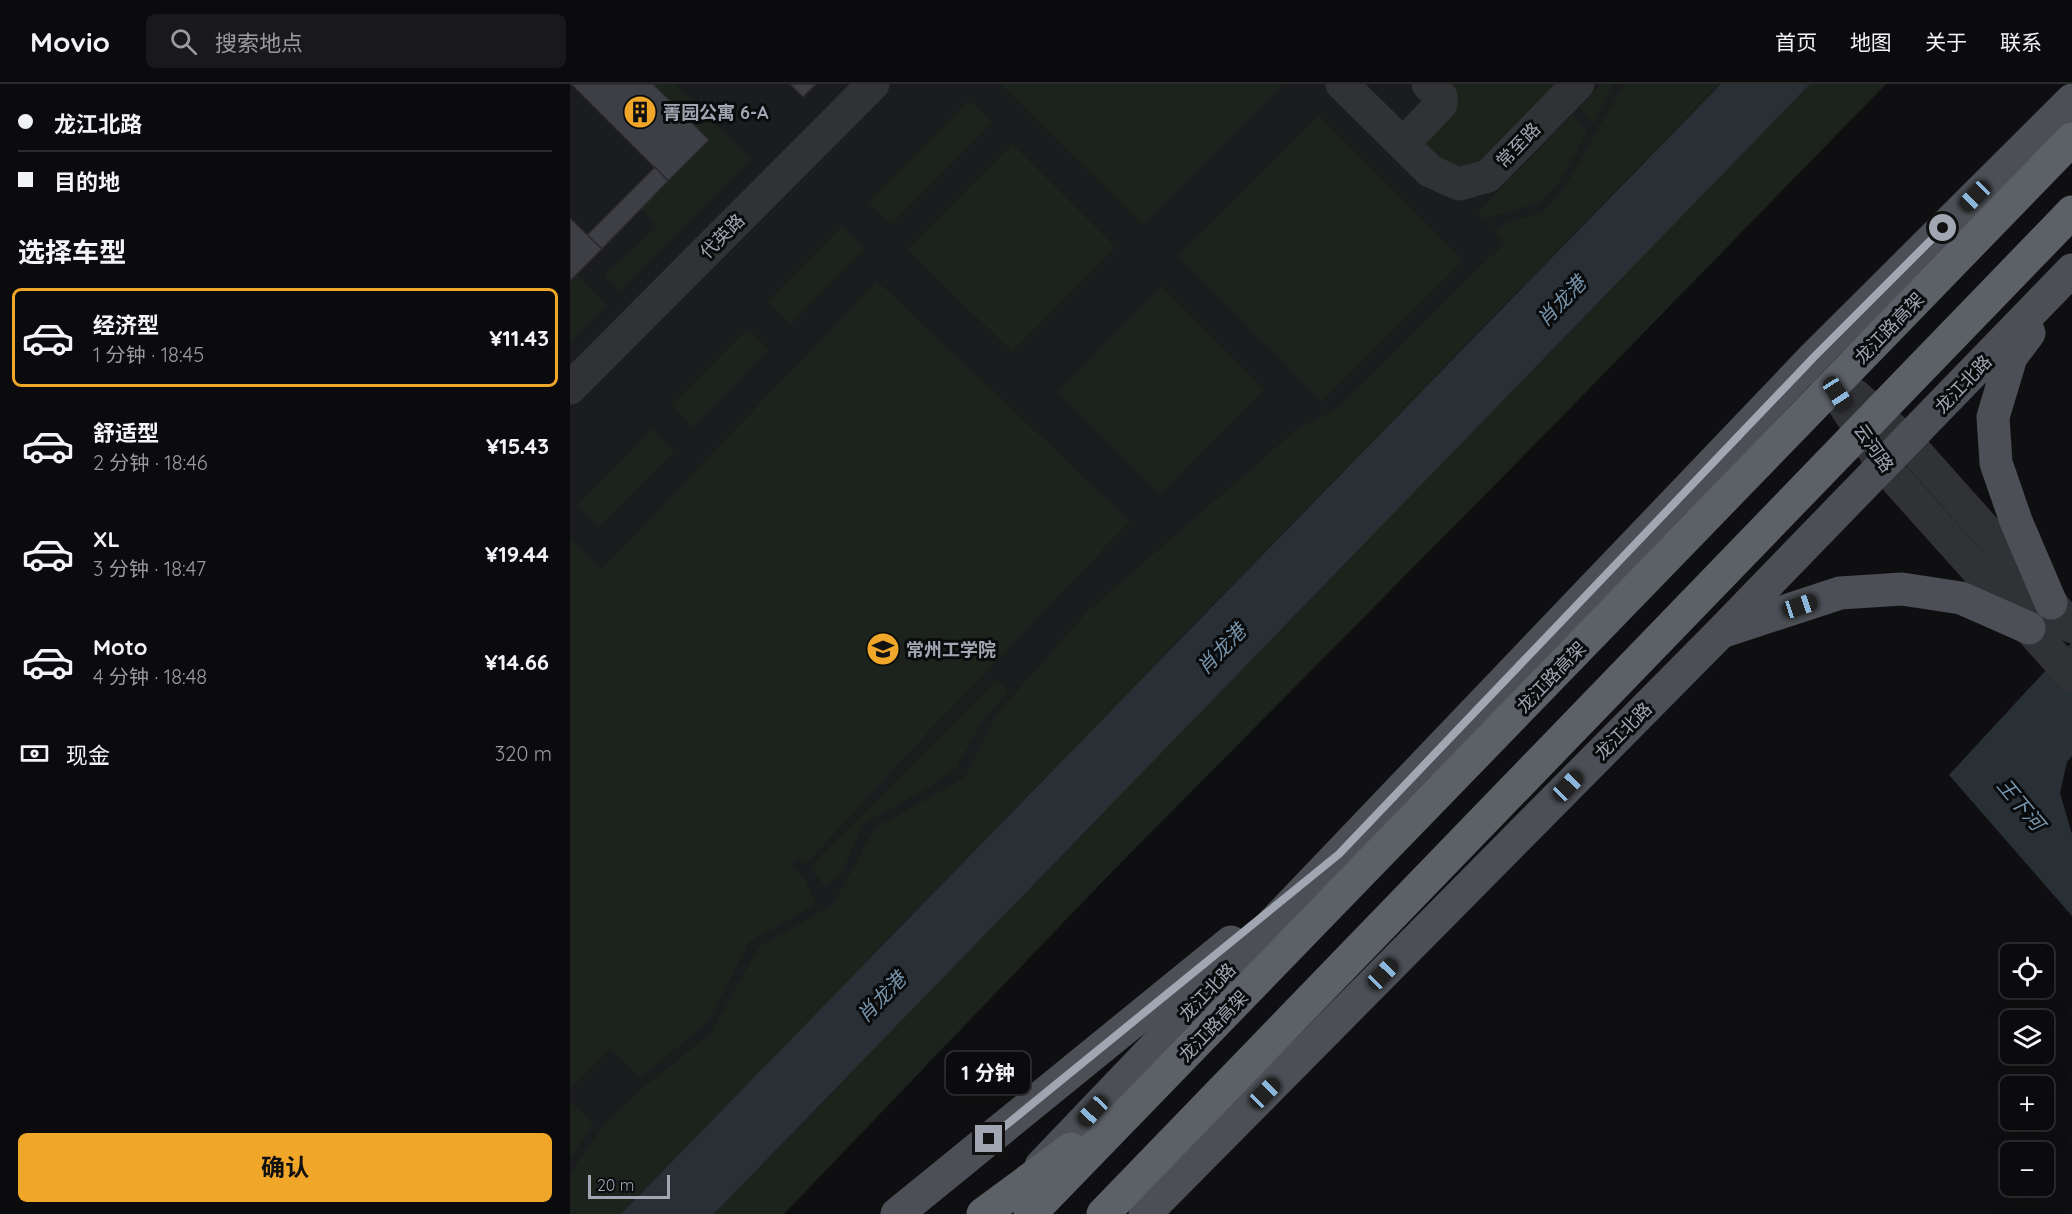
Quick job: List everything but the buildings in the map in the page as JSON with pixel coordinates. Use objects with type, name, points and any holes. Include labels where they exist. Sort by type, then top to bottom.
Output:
[{"type":"highway","name":"龙江路高架","points":[[1030,1214],[2072,139]]},
{"type":"highway","points":[[1103,1214],[2072,212]]},
{"type":"highway","points":[[2018,268],[2072,221]]},
{"type":"highway","points":[[983,1214],[1151,1089]]},
{"type":"main road","name":"龙江北路","points":[[995,1214],[1814,357],[2072,100]]},
{"type":"main road","name":"龙江北路","points":[[1145,1214],[1720,633],[2072,271]]},
{"type":"main road","points":[[2063,617],[2016,521],[1996,463],[1993,417],[2011,357],[2072,271]]},
{"type":"main road","points":[[1720,633],[1840,593],[1902,589],[1961,598],[2036,635]]},
{"type":"main road","points":[[897,1214],[1339,854]]},
{"type":"street","name":"代英路","points":[[570,388],[873,84]]},
{"type":"street","name":"常至路","points":[[1342,84],[1430,171],[1459,184],[1488,176],[1578,84]]},
{"type":"street","points":[[1403,144],[1441,104],[1441,97],[1428,84]]},
{"type":"street","name":"云河路","points":[[1814,357],[1907,442],[2063,617]]},
{"type":"street","name":"云河路","points":[[1814,357],[1883,465],[2072,676]]},
{"type":"shaded area","name":"常州工学院","points":[[570,84],[1754,84],[636,1214],[570,1214]]},
{"type":"shaded area","points":[[653,84],[675,84],[752,159],[620,291],[604,275],[657,227],[642,208],[709,140]]},
{"type":"shaded area","points":[[1001,84],[1281,84],[1282,86],[1144,225]]},
{"type":"shaded area","points":[[1451,84],[1555,84],[1479,161],[1460,167],[1436,160],[1425,148],[1427,132]]},
{"type":"shaded area","points":[[1601,84],[1613,84],[1593,124],[1580,107]]},
{"type":"shaded area","points":[[1624,84],[1719,84],[621,1214],[570,1214],[570,1174],[605,1123],[644,1087],[710,1034],[759,947],[833,905],[875,828],[964,778],[997,714],[1087,612],[1296,430],[1337,408],[1505,243],[1494,231],[1509,222],[1542,212],[1565,187]]},
{"type":"shaded area","points":[[1809,84],[1886,84],[1547,432],[1104,880],[784,1214],[714,1214]]},
{"type":"shaded area","points":[[969,101],[992,122],[891,224],[868,203]]},
{"type":"shaded area","points":[[1573,114],[1587,132],[1560,181],[1541,202],[1484,219],[1477,213]]},
{"type":"shaded area","points":[[1319,116],[1463,261],[1321,401],[1177,256]]},
{"type":"shaded area","points":[[1012,144],[1115,247],[1012,352],[908,249]]},
{"type":"shaded area","points":[[842,226],[865,248],[790,324],[768,302]]},
{"type":"shaded area","points":[[576,274],[607,305],[570,343],[570,281]]},
{"type":"shaded area","points":[[877,281],[1130,521],[946,714],[941,710],[945,714],[806,864],[798,858],[791,864],[804,877],[816,904],[749,942],[708,1022],[640,1078],[610,1049],[570,1089],[570,538],[602,569]]},
{"type":"shaded area","points":[[1161,286],[1264,390],[1160,495],[1057,392]]},
{"type":"shaded area","points":[[747,329],[769,350],[694,427],[672,405]]},
{"type":"shaded area","points":[[652,429],[674,451],[599,527],[577,505]]},
{"type":"shaded area","points":[[997,680],[1008,691],[981,723],[956,768],[931,786],[863,824],[842,872],[825,887],[811,867]]},
{"type":"shaded area","points":[[570,1102],[593,1124],[570,1159]]},
{"type":"water","name":"肖龙港","points":[[1721,84],[1810,84],[714,1214],[621,1214]]},
{"type":"water","name":"王下河","points":[[2072,642],[2072,756],[2067,762],[2060,793],[2072,834],[2072,916],[1949,775]]},
{"type":"place","name":"菁园公寓 6-A","points":[[640,112]]},
{"type":"place","name":"常州工学院","points":[[883,649]]},
{"type":"route","points":[[989,1139],[1339,854],[1814,357],[1943,228]]}]
